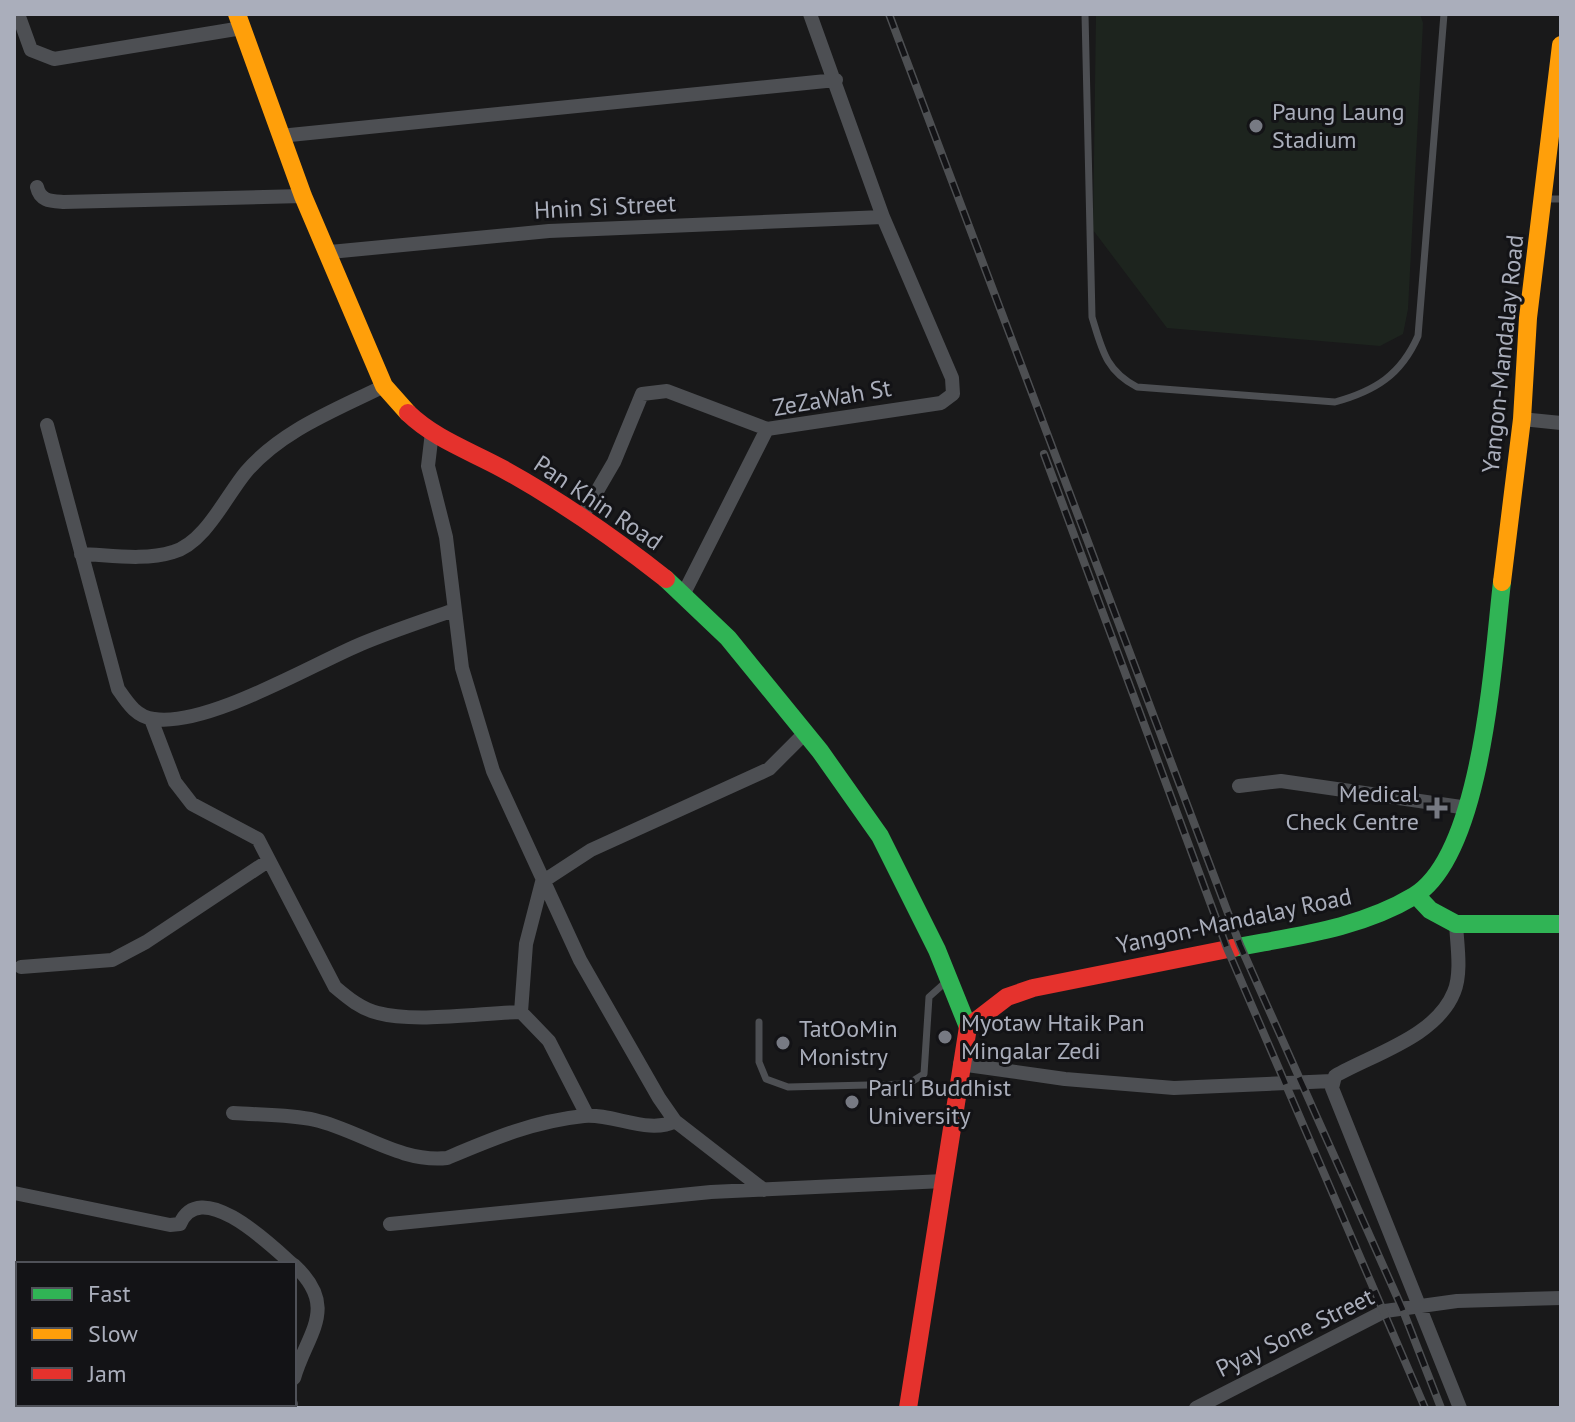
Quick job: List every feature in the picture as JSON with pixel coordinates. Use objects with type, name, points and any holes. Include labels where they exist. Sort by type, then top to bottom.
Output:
[{"type":"main road","name":"Pan Khin Road","points":[[240,21],[303,196],[330,252],[384,386],[410,415],[432,432],[608,533],[684,593],[728,638],[805,733],[880,836],[949,979],[968,1027]]},
{"type":"main road","name":"Yangon-Mandalay Road","points":[[968,1027],[1007,997],[1033,988],[1357,923],[1416,895],[1438,872],[1454,847],[1468,808],[1482,749],[1522,419],[1528,318],[1552,199],[1561,45]]},
{"type":"main road","points":[[1416,895],[1430,910],[1456,924],[1561,924]]},
{"type":"main road","points":[[908,1408],[968,1027]]},
{"type":"street","points":[[18,14],[31,50],[54,59],[240,21]]},
{"type":"street","points":[[810,14],[883,217]]},
{"type":"street","points":[[280,136],[836,80]]},
{"type":"street","points":[[37,187],[48,201],[303,196]]},
{"type":"street","name":"Hnin Si Street","points":[[330,252],[549,231],[883,217]]},
{"type":"street","name":"ZeZaWah St","points":[[684,593],[767,429],[941,403],[953,394],[952,378],[883,217]]},
{"type":"street","points":[[81,554],[150,556],[175,552],[203,528],[247,471],[270,449],[298,428],[384,386]]},
{"type":"street","points":[[582,517],[614,462],[642,394],[667,391],[767,429]]},
{"type":"street","points":[[1522,419],[1561,423]]},
{"type":"street","points":[[47,425],[118,689],[132,709],[151,719],[177,720],[271,688],[361,644],[454,610]]},
{"type":"street","points":[[432,432],[428,466],[446,537],[462,668],[493,771],[580,960],[675,1121],[764,1190]]},
{"type":"street","points":[[151,719],[175,782],[192,804],[258,839],[335,987],[353,1002],[377,1013],[399,1017],[521,1012]]},
{"type":"street","points":[[587,1115],[549,1041],[521,1012],[526,944],[542,882],[591,850],[769,769],[805,733]]},
{"type":"street","points":[[1239,786],[1281,781],[1319,784],[1366,795],[1468,808]]},
{"type":"street","points":[[21,967],[112,960],[146,942],[268,861]]},
{"type":"street","points":[[960,1064],[1065,1079],[1174,1088],[1332,1081],[1347,1069],[1389,1050],[1425,1026],[1446,1006],[1455,990],[1456,924]]},
{"type":"street","points":[[1332,1081],[1333,1094],[1460,1408]]},
{"type":"street","points":[[233,1113],[312,1119],[357,1132],[403,1153],[435,1159],[447,1158],[518,1128],[587,1115],[606,1115],[656,1126],[675,1121]]},
{"type":"street","points":[[390,1224],[764,1190],[944,1181]]},
{"type":"street","points":[[14,1193],[170,1225],[180,1224],[185,1212],[194,1206],[207,1205],[274,1247],[290,1262]]},
{"type":"street","points":[[296,1269],[316,1294],[318,1318],[296,1373]]},
{"type":"street","name":"Pyay Sone Street","points":[[1196,1408],[1385,1311],[1457,1301],[1561,1298]]},
{"type":"lane","points":[[1085,14],[1092,317],[1101,348],[1116,376],[1137,387],[1335,402],[1359,395],[1383,382],[1407,361],[1418,336],[1444,14]]},
{"type":"lane","points":[[759,1022],[759,1062],[766,1079],[788,1087],[908,1084],[924,1074],[929,997],[949,979]]},
{"type":"shaded area","name":"Paung Laung Stadium","points":[[1096,14],[1420,14],[1423,23],[1408,309],[1403,334],[1380,346],[1167,328],[1093,230]]},
{"type":"railway","points":[[889,14],[1240,945],[1402,1308],[1441,1408]]},
{"type":"railway","points":[[1044,454],[1227,948],[1425,1408]]},
{"type":"traffic: fast","points":[[666,579],[728,638],[820,751],[880,836],[937,950],[968,1027]]},
{"type":"traffic: fast","points":[[1233,948],[1349,924],[1414,896],[1437,874],[1456,840],[1470,798],[1488,704],[1502,582]]},
{"type":"traffic: fast","points":[[1416,895],[1430,910],[1456,924],[1561,924]]},
{"type":"traffic: slow","points":[[237,14],[303,196],[384,386],[408,413]]},
{"type":"traffic: slow","points":[[1502,582],[1522,419],[1528,318],[1561,45]]},
{"type":"traffic: jam","points":[[408,413],[441,437],[566,507],[666,579]]},
{"type":"traffic: jam","points":[[908,1408],[968,1027],[1007,997],[1033,988],[1233,948]]},
{"type":"place","name":"Paung Laung Stadium","points":[[1256,126]]},
{"type":"place","name":"Medical Check Centre","points":[[1437,808]]},
{"type":"place","name":"Myotaw Htaik Pan Mingalar Zedi","points":[[945,1037]]},
{"type":"place","name":"TatOoMin Monistry","points":[[783,1043]]},
{"type":"place","name":"Parli Buddhist University","points":[[852,1102]]}]
